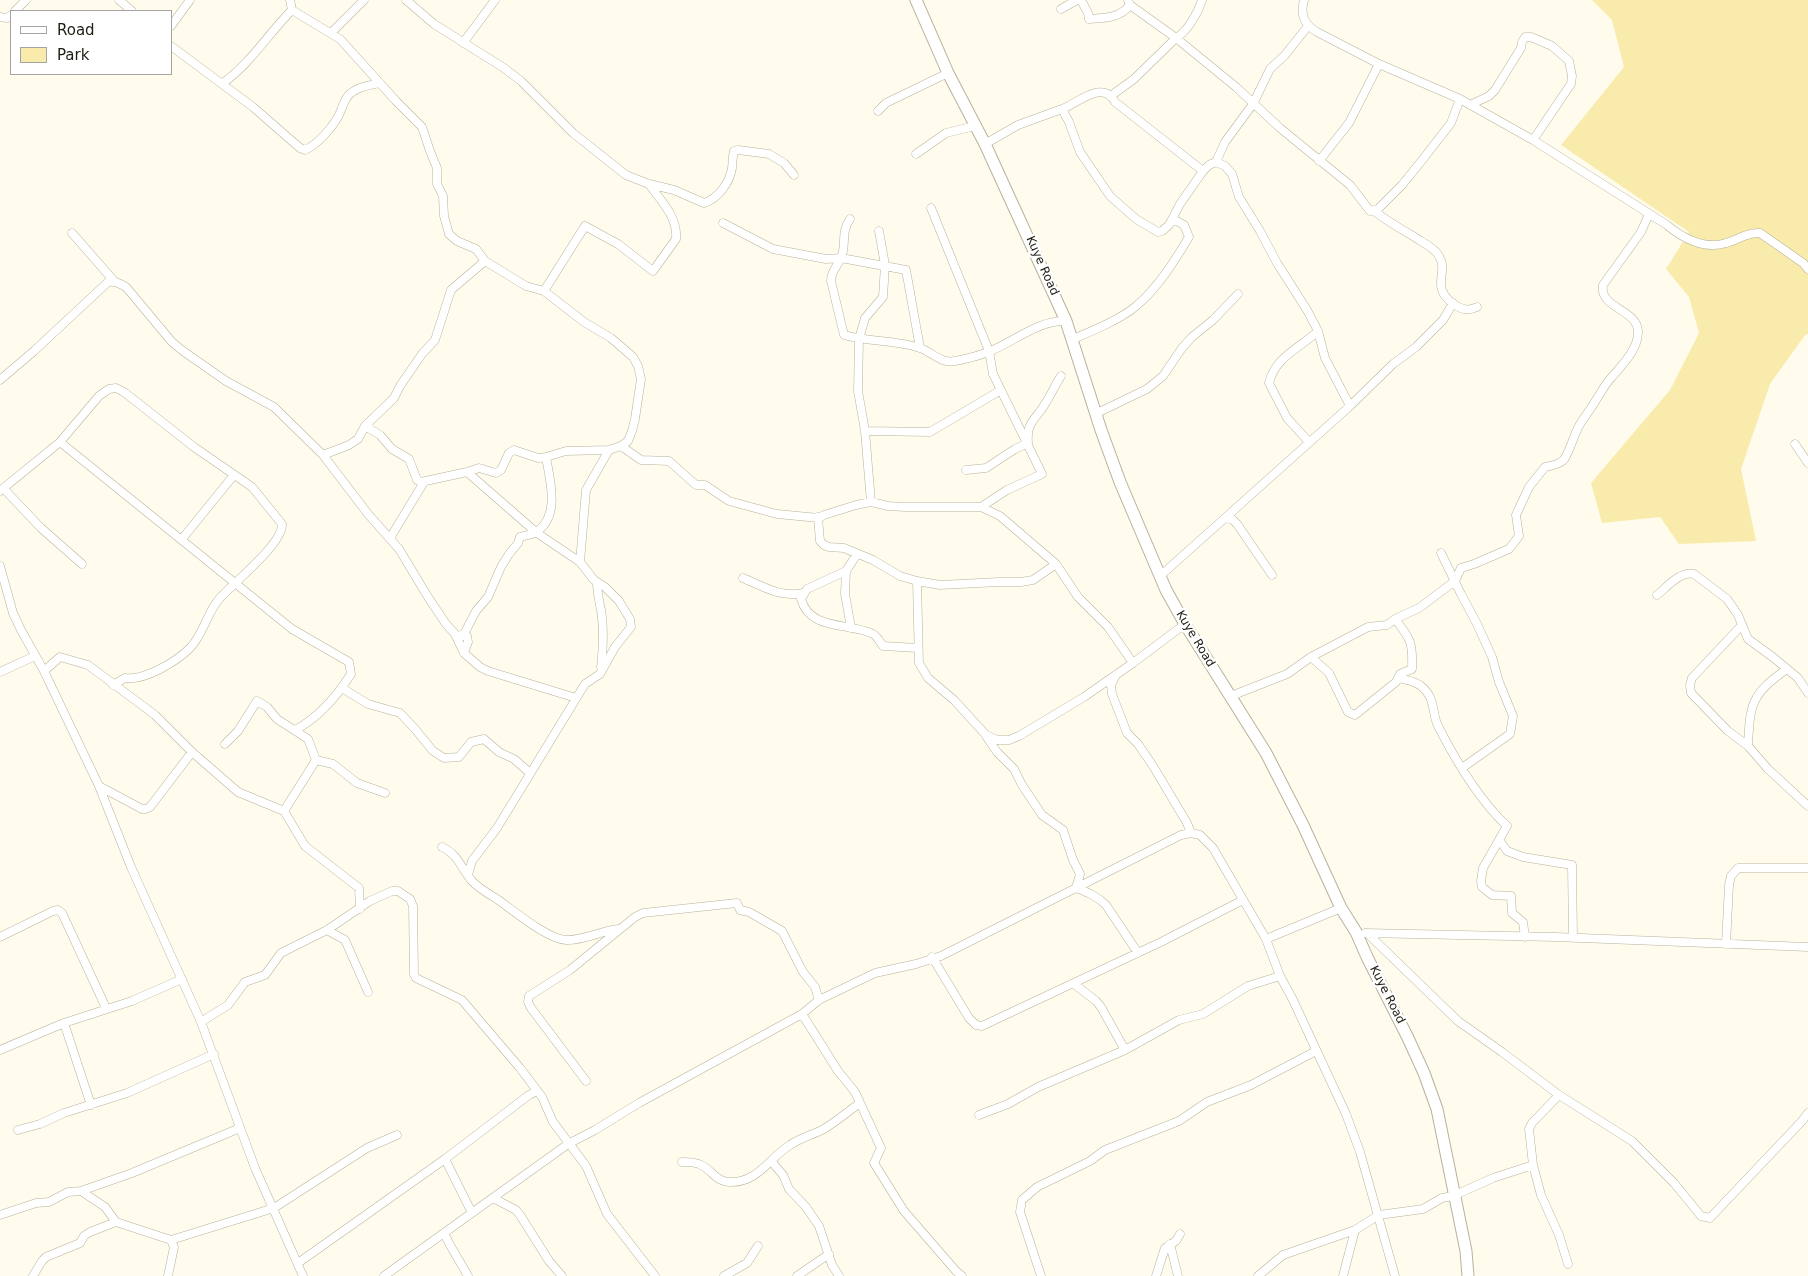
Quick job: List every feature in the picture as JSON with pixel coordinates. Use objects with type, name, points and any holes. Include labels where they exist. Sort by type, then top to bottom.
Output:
[{"type":"street","points":[[16,10],[26,0]]},
{"type":"street","points":[[119,0],[131,10]]},
{"type":"street","points":[[172,25],[190,0]]},
{"type":"street","points":[[290,0],[292,10],[344,43],[422,127],[437,168],[437,184],[443,196],[444,216],[450,234],[457,241],[476,249],[485,261],[526,286],[544,291],[584,322],[610,338],[633,357],[638,366],[641,379],[635,419],[628,441],[621,446],[609,450],[566,451],[538,458],[514,450],[509,452],[501,470],[496,472],[479,468],[424,482],[417,480],[409,459],[392,449],[380,435],[365,426]]},
{"type":"street","points":[[331,33],[364,0]]},
{"type":"street","points":[[406,0],[434,24],[504,68],[521,81],[573,133],[626,175],[649,184],[674,190],[704,203],[717,195],[730,177],[734,151],[743,150],[769,154],[784,163],[794,175]]},
{"type":"street","points":[[463,43],[495,0]]},
{"type":"street","points":[[1061,10],[1077,0]]},
{"type":"street","points":[[1081,0],[1089,19],[1117,15],[1124,12],[1129,2],[1176,38],[1217,70],[1253,104],[1350,185],[1370,211],[1374,211],[1433,249],[1441,258],[1443,266],[1440,282],[1442,293],[1453,303],[1465,310],[1477,307]]},
{"type":"street","points":[[1112,95],[1134,79],[1181,35],[1202,0]]},
{"type":"street","points":[[1304,0],[1302,13],[1308,26],[1379,64],[1460,99],[1533,140],[1649,214],[1681,237],[1718,246],[1753,232],[1760,233],[1803,263],[1808,269]]},
{"type":"street","name":"Kuye Road","points":[[919,1],[948,73],[985,144],[1066,321],[1120,482],[1160,576],[1185,624],[1266,753],[1303,825],[1341,908],[1362,932],[1424,1073],[1437,1109],[1453,1196],[1466,1251],[1468,1276]]},
{"type":"street","points":[[223,83],[236,74],[252,58],[292,10]]},
{"type":"street","points":[[1062,109],[1080,152],[1110,196],[1136,219],[1158,232],[1162,231],[1173,218],[1180,204],[1203,171],[1209,165],[1216,162],[1225,142],[1253,104],[1270,69],[1285,55],[1308,26]]},
{"type":"street","points":[[1470,105],[1489,96],[1495,90],[1521,48],[1525,37],[1531,37],[1552,46],[1569,61],[1571,84],[1533,140]]},
{"type":"street","points":[[172,47],[253,106],[300,148],[305,150],[311,147],[329,129],[338,117],[344,102],[353,91],[380,83]]},
{"type":"street","points":[[1319,161],[1349,123],[1379,64]]},
{"type":"street","points":[[878,111],[886,103],[948,73]]},
{"type":"street","points":[[985,144],[1023,123],[1103,91],[1112,95],[1115,102],[1203,171]]},
{"type":"street","points":[[1374,211],[1402,185],[1451,123],[1460,99]]},
{"type":"street","points":[[916,154],[946,133],[975,126]]},
{"type":"street","points":[[1216,162],[1225,166],[1232,174],[1238,197],[1318,330],[1325,358],[1350,406]]},
{"type":"street","points":[[544,291],[585,226],[618,244],[654,271],[676,239],[676,234],[670,212],[649,184]]},
{"type":"street","points":[[931,208],[989,351],[993,374],[1042,474],[1006,490],[981,508]]},
{"type":"street","points":[[1230,696],[1287,674],[1311,657],[1368,628],[1387,624],[1420,608],[1455,581],[1461,568],[1509,549],[1519,536],[1516,515],[1529,487],[1545,467],[1552,466],[1565,459],[1578,426],[1611,378],[1626,361],[1635,343],[1638,334],[1635,322],[1611,304],[1604,297],[1602,291],[1603,286],[1641,232],[1649,214]]},
{"type":"street","points":[[1073,338],[1126,313],[1135,307],[1156,285],[1189,237],[1184,225],[1173,218]]},
{"type":"street","points":[[850,219],[845,226],[841,258],[831,275],[832,289],[844,334],[859,339],[920,348],[941,360],[953,362],[989,351],[1044,325],[1066,321]]},
{"type":"street","points":[[723,223],[773,250],[826,259],[841,258],[906,270],[920,348]]},
{"type":"street","points":[[871,502],[865,431],[858,391],[859,339],[864,318],[883,297],[885,265],[879,231]]},
{"type":"street","points":[[72,233],[114,281],[126,287],[172,342],[226,381],[274,407],[323,454],[368,514],[399,548],[446,624],[459,635],[464,652],[480,667],[576,698]]},
{"type":"street","points":[[323,454],[358,440],[365,426],[394,398],[422,354],[435,340],[452,290],[485,261]]},
{"type":"street","points":[[0,380],[108,282],[114,281]]},
{"type":"street","points":[[1096,414],[1147,389],[1163,376],[1182,348],[1238,294]]},
{"type":"street","points":[[1160,576],[1350,406],[1393,364],[1416,347],[1443,320],[1453,303]]},
{"type":"street","points":[[1309,442],[1287,418],[1269,383],[1272,372],[1282,360],[1318,330]]},
{"type":"street","points":[[1028,443],[1027,433],[1030,423],[1044,406],[1061,376]]},
{"type":"street","points":[[82,564],[2,490],[60,442],[99,396],[108,389],[116,388],[124,392],[194,448],[258,493],[282,524],[281,534],[219,600],[191,647],[173,662],[131,679],[125,678],[113,685]]},
{"type":"street","points":[[865,431],[930,432],[1002,390]]},
{"type":"street","points":[[60,442],[292,629],[349,662],[351,674],[342,688],[308,722],[295,730]]},
{"type":"street","points":[[966,470],[986,468],[1028,443]]},
{"type":"street","points":[[1795,444],[1808,463]]},
{"type":"street","points":[[621,446],[640,460],[669,461],[696,485],[705,485],[729,501],[777,514],[818,517],[871,502],[897,506],[981,508],[1000,516],[1056,564],[1078,597],[1108,627],[1133,663]]},
{"type":"street","points":[[580,562],[586,490],[609,450]]},
{"type":"street","points":[[459,635],[488,597],[501,567],[518,543],[520,537],[537,533],[546,523],[552,509],[552,491],[546,457]]},
{"type":"street","points":[[467,472],[537,533],[580,562],[597,582],[619,601],[630,620],[631,627],[615,646],[600,674],[585,684],[497,828],[472,861],[468,875]]},
{"type":"street","points":[[182,539],[234,475]]},
{"type":"street","points":[[390,538],[424,482]]},
{"type":"street","points":[[818,517],[820,541],[824,545],[844,548],[873,560],[900,576],[917,581],[940,585],[1021,582],[1033,580],[1056,564]]},
{"type":"street","points":[[1224,518],[1233,520],[1237,524],[1272,575]]},
{"type":"street","points":[[1441,553],[1492,657],[1499,682],[1513,716],[1510,734],[1462,768]]},
{"type":"street","points":[[851,628],[845,594],[846,571],[857,554]]},
{"type":"street","points":[[0,566],[13,613],[44,671],[99,786],[131,867],[202,1022],[255,1168],[303,1276]]},
{"type":"street","points":[[846,571],[807,589],[801,599],[808,614],[817,621],[874,634],[883,646],[918,648]]},
{"type":"street","points":[[1657,595],[1683,574],[1689,573],[1707,583],[1727,599],[1734,608],[1748,639],[1798,678],[1808,693]]},
{"type":"street","points":[[744,578],[785,595],[793,596],[804,593]]},
{"type":"street","points":[[917,581],[918,648],[919,663],[923,672],[954,700],[986,735],[998,752],[1014,769],[1042,815],[1063,830],[1072,860],[1080,874],[1076,888]]},
{"type":"street","points":[[597,582],[603,652],[600,674]]},
{"type":"street","points":[[1311,657],[1330,673],[1348,712],[1352,715],[1360,713],[1399,678],[1400,674],[1412,669],[1410,637],[1395,619]]},
{"type":"street","points":[[986,735],[997,740],[1009,740],[1019,736],[1084,697],[1185,624]]},
{"type":"street","points":[[1742,626],[1692,678],[1690,685],[1692,693],[1728,731],[1748,746],[1768,769],[1808,806]]},
{"type":"street","points":[[0,672],[36,656]]},
{"type":"street","points":[[44,671],[60,658],[88,665],[155,715],[192,752],[238,792],[284,811],[305,846],[359,888],[360,909]]},
{"type":"street","points":[[1748,746],[1749,719],[1754,699],[1775,677],[1787,669]]},
{"type":"street","points":[[1117,673],[1111,686],[1112,694],[1127,732],[1153,766],[1191,833]]},
{"type":"street","points":[[1399,678],[1422,686],[1428,694],[1434,707],[1438,728],[1485,802],[1507,826],[1483,868],[1481,881],[1482,887],[1492,895],[1511,896],[1512,912],[1523,922],[1525,937]]},
{"type":"street","points":[[342,688],[368,704],[400,713],[433,751],[444,758],[459,757],[471,742],[484,739],[499,752],[514,759],[530,773]]},
{"type":"street","points":[[224,744],[238,731],[257,701],[267,707],[277,719],[308,739]]},
{"type":"street","points":[[308,722],[308,739],[316,760]]},
{"type":"street","points":[[99,786],[146,809],[150,807],[192,752]]},
{"type":"street","points":[[284,811],[316,760]]},
{"type":"street","points":[[316,760],[333,764],[357,783],[385,793]]},
{"type":"street","points":[[384,1276],[568,1144],[647,1098],[802,1014],[819,1000],[876,972],[916,964],[932,957],[941,956],[1163,843],[1191,833],[1200,835],[1208,841],[1266,939],[1280,976],[1346,1114],[1360,1152],[1396,1276]]},
{"type":"street","points":[[1500,841],[1507,852],[1523,857],[1572,865],[1573,938]]},
{"type":"street","points":[[442,847],[451,851],[458,858],[473,882],[534,926],[555,938],[574,940],[604,930],[620,928]]},
{"type":"street","points":[[1726,944],[1729,885],[1731,876],[1738,868],[1808,868]]},
{"type":"street","points":[[1076,888],[1099,898],[1111,911],[1138,953]]},
{"type":"street","points":[[202,1022],[228,1005],[245,982],[265,975],[281,953],[327,930],[370,901],[392,891],[398,891],[410,898],[413,906],[414,974],[416,978],[462,1000],[537,1091],[553,1122],[586,1166],[607,1214],[655,1276]]},
{"type":"street","points":[[360,895],[370,901]]},
{"type":"street","points":[[932,957],[969,1018],[976,1025],[982,1026],[1074,984],[1243,900]]},
{"type":"street","points":[[586,1081],[531,1008],[528,1002],[529,996],[570,970],[620,928],[644,913],[737,903],[740,910],[749,912],[782,931],[803,972],[815,987],[819,1000]]},
{"type":"street","points":[[1266,939],[1341,908]]},
{"type":"street","points":[[0,937],[53,910],[58,910],[62,913],[106,1008]]},
{"type":"street","points":[[327,930],[345,940],[368,992]]},
{"type":"street","points":[[1362,932],[1808,947]]},
{"type":"street","points":[[1362,932],[1458,1021],[1559,1095],[1632,1141],[1674,1183],[1701,1216],[1710,1218],[1808,1113]]},
{"type":"street","points":[[979,1115],[1008,1104],[1038,1087],[1125,1050],[1179,1020],[1203,1014],[1248,986],[1280,976]]},
{"type":"street","points":[[0,1050],[64,1023],[132,1001],[182,980]]},
{"type":"street","points":[[1074,984],[1101,1007],[1125,1050]]},
{"type":"street","points":[[802,1014],[838,1071],[855,1092],[873,1127],[881,1148],[874,1163],[904,1211],[962,1276]]},
{"type":"street","points":[[64,1023],[91,1105]]},
{"type":"street","points":[[1041,1276],[1020,1212],[1022,1200],[1036,1187],[1090,1161],[1105,1150],[1179,1121],[1207,1102],[1251,1086],[1316,1051]]},
{"type":"street","points":[[18,1130],[127,1093],[214,1054]]},
{"type":"street","points":[[298,1263],[537,1091]]},
{"type":"street","points":[[1559,1095],[1532,1122],[1529,1129],[1533,1165],[1541,1196],[1559,1235],[1568,1264]]},
{"type":"street","points":[[682,1162],[700,1164],[716,1178],[730,1182],[749,1179],[772,1162],[784,1149],[823,1129],[860,1103]]},
{"type":"street","points":[[0,1215],[36,1203],[49,1202],[68,1192],[81,1191],[132,1173],[240,1128]]},
{"type":"street","points":[[81,1191],[105,1207],[116,1222],[171,1240],[274,1208],[367,1148],[397,1135]]},
{"type":"street","points":[[445,1159],[472,1213]]},
{"type":"street","points":[[772,1162],[783,1175],[789,1189],[806,1207],[819,1226],[839,1276]]},
{"type":"street","points":[[1258,1276],[1283,1255],[1355,1230],[1379,1215],[1423,1208],[1442,1198],[1453,1196],[1486,1181],[1533,1165]]},
{"type":"street","points":[[493,1198],[516,1210],[549,1261],[562,1276]]},
{"type":"street","points":[[33,1276],[46,1257],[80,1244],[84,1236],[90,1232],[116,1222]]},
{"type":"street","points":[[1343,1276],[1355,1230]]},
{"type":"street","points":[[444,1232],[468,1276]]},
{"type":"street","points":[[1156,1276],[1165,1248],[1180,1234]]},
{"type":"street","points":[[168,1276],[174,1247],[171,1240]]},
{"type":"street","points":[[1170,1244],[1178,1276]]},
{"type":"street","points":[[724,1276],[747,1263],[758,1246]]},
{"type":"street","points":[[797,1276],[829,1254]]},
{"type":"green space","points":[[1592,0],[1808,0],[1808,334],[1805,335],[1770,384],[1741,469],[1756,541],[1679,544],[1660,517],[1602,523],[1591,483],[1670,390],[1699,333],[1689,297],[1666,269],[1689,232],[1561,145],[1624,67],[1612,20]]}]
